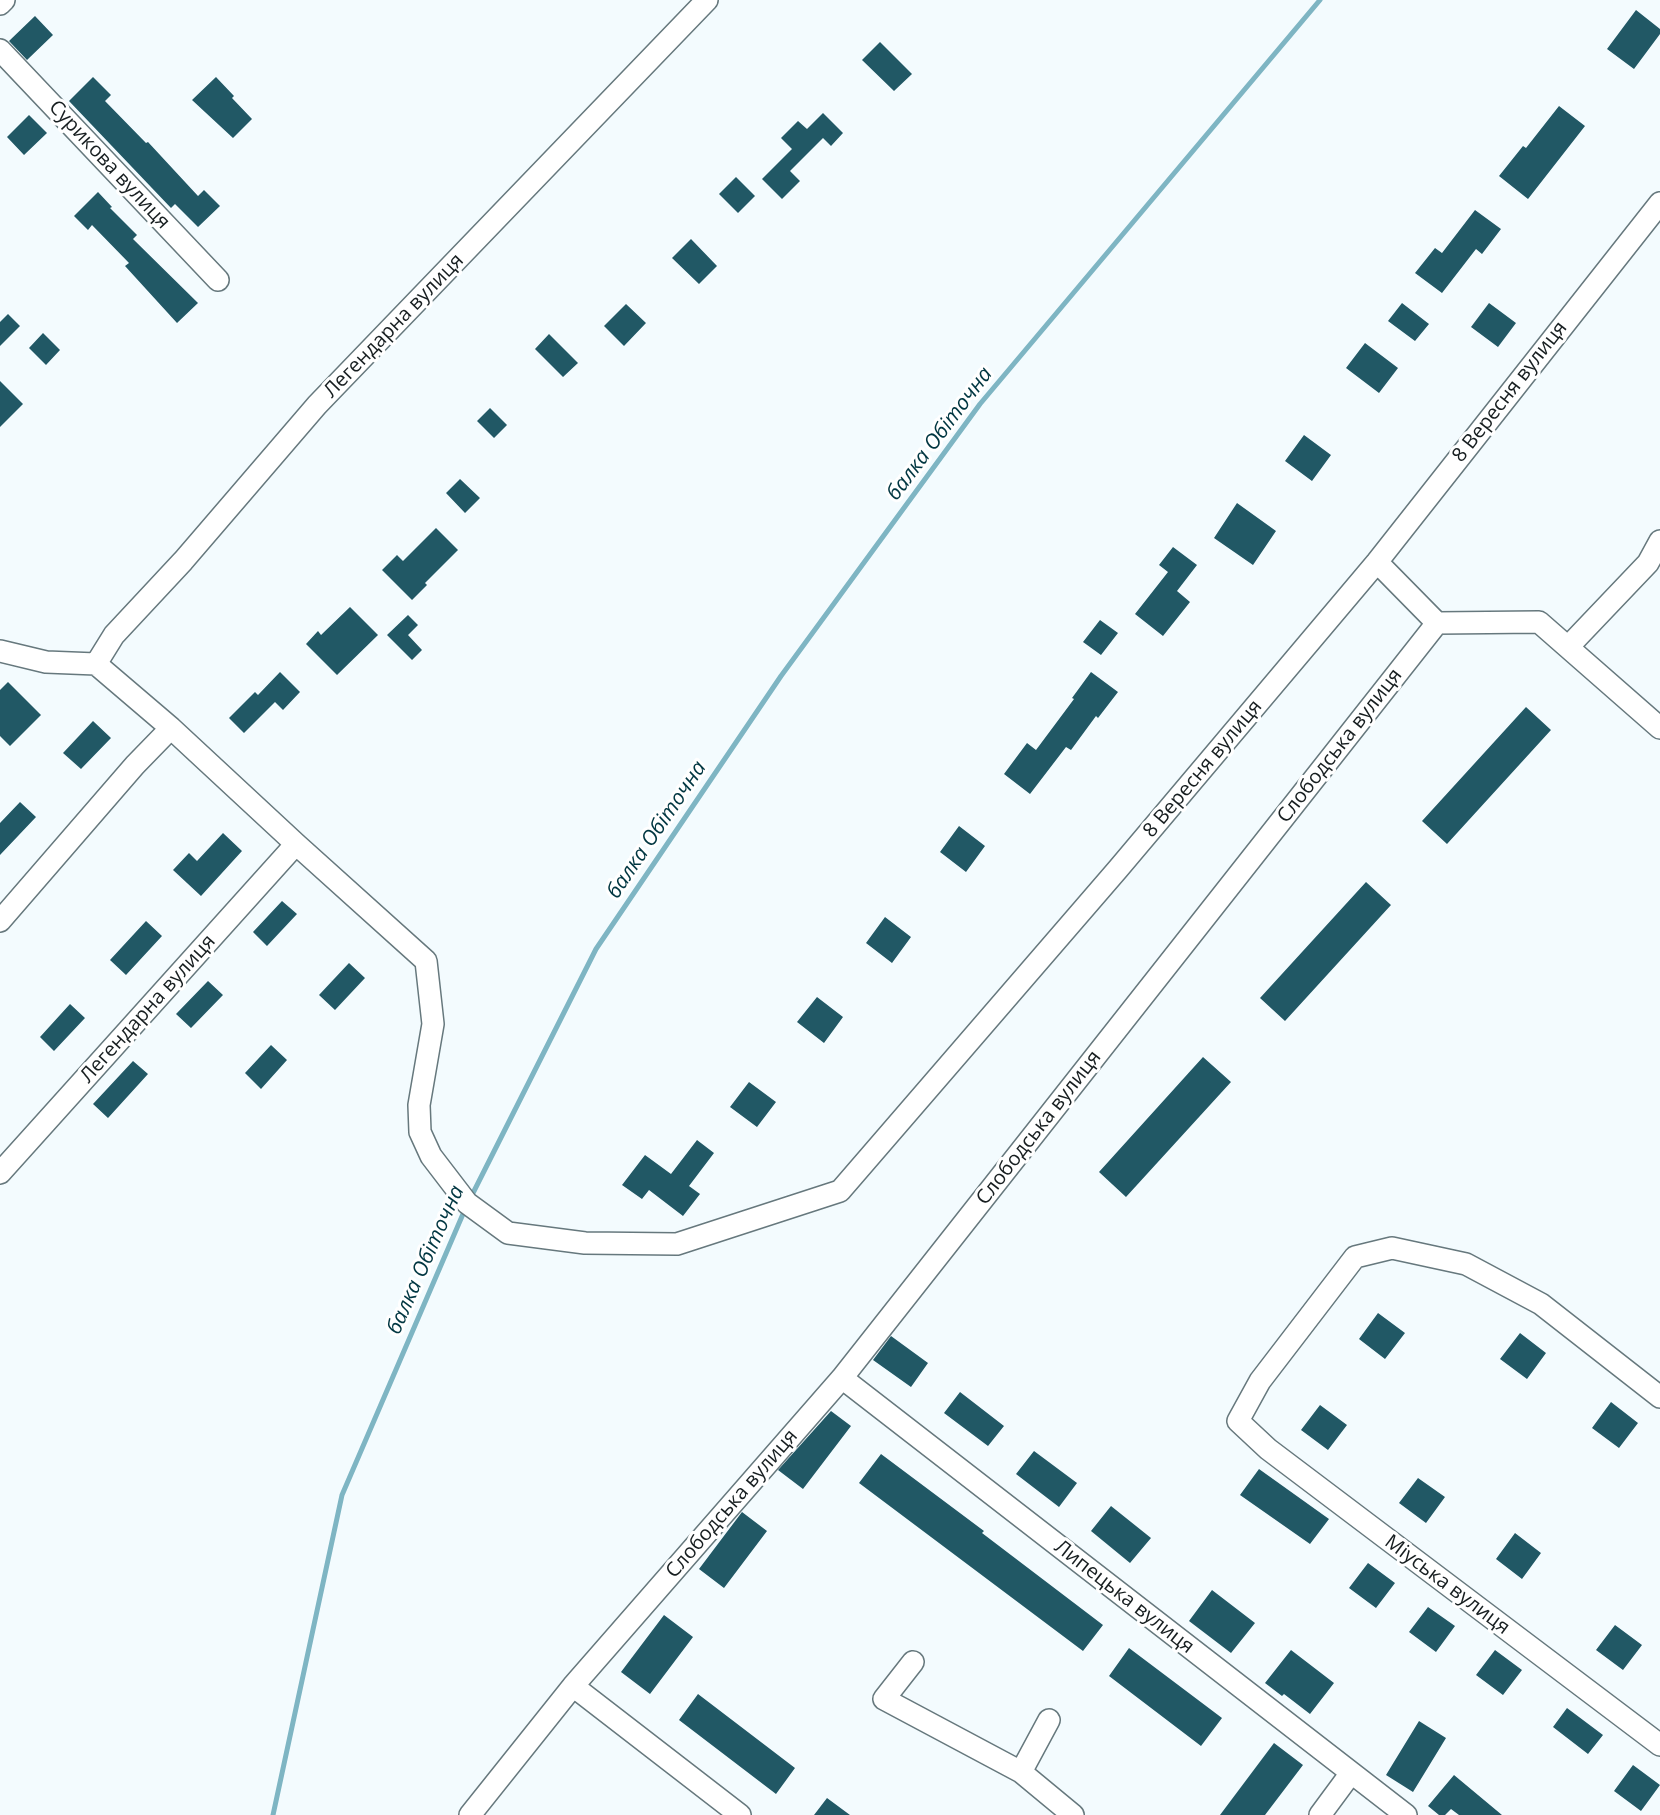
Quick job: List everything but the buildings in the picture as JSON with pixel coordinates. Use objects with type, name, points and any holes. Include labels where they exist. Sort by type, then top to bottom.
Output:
[{"type":"street","points":[[0,4],[4,0]]},
{"type":"street","name":"Легендарна вулиця","points":[[96,664],[114,634],[183,561],[318,405],[707,0]]},
{"type":"street","name":"Сурикова вулиця","points":[[0,50],[218,280]]},
{"type":"street","name":"8 Вересня вулиця","points":[[296,844],[426,961],[433,1024],[418,1105],[420,1132],[431,1156],[467,1203],[508,1233],[585,1243],[678,1244],[840,1191],[1118,869],[1377,562],[1660,203]]},
{"type":"street","points":[[1568,647],[1648,563],[1660,541]]},
{"type":"street","points":[[1377,562],[1437,623],[1539,622],[1660,728]]},
{"type":"street","name":"Слободська вулиця","points":[[470,1815],[573,1686],[842,1378],[1437,623]]},
{"type":"street","points":[[0,651],[46,662],[96,664],[171,728],[296,844]]},
{"type":"street","points":[[0,921],[135,765],[171,728]]},
{"type":"street","name":"Легендарна вулиця","points":[[0,1173],[296,844]]},
{"type":"street","name":"Міуська вулиця","points":[[1660,1397],[1540,1304],[1466,1264],[1392,1248],[1355,1257],[1260,1381],[1238,1421],[1268,1449],[1660,1745]]},
{"type":"street","name":"Липецька вулиця","points":[[842,1378],[1406,1815]]},
{"type":"street","points":[[913,1662],[884,1699],[1021,1772],[1072,1815]]},
{"type":"street","points":[[573,1686],[740,1815]]},
{"type":"street","points":[[1021,1772],[1049,1720]]},
{"type":"street","points":[[1320,1815],[1351,1773]]},
{"type":"waterway","name":"балка Обіточна","points":[[470,1199],[596,949],[781,676],[980,404],[1320,0]]},
{"type":"waterway","name":"балка Обіточна","points":[[273,1815],[342,1495],[466,1207]]}]
